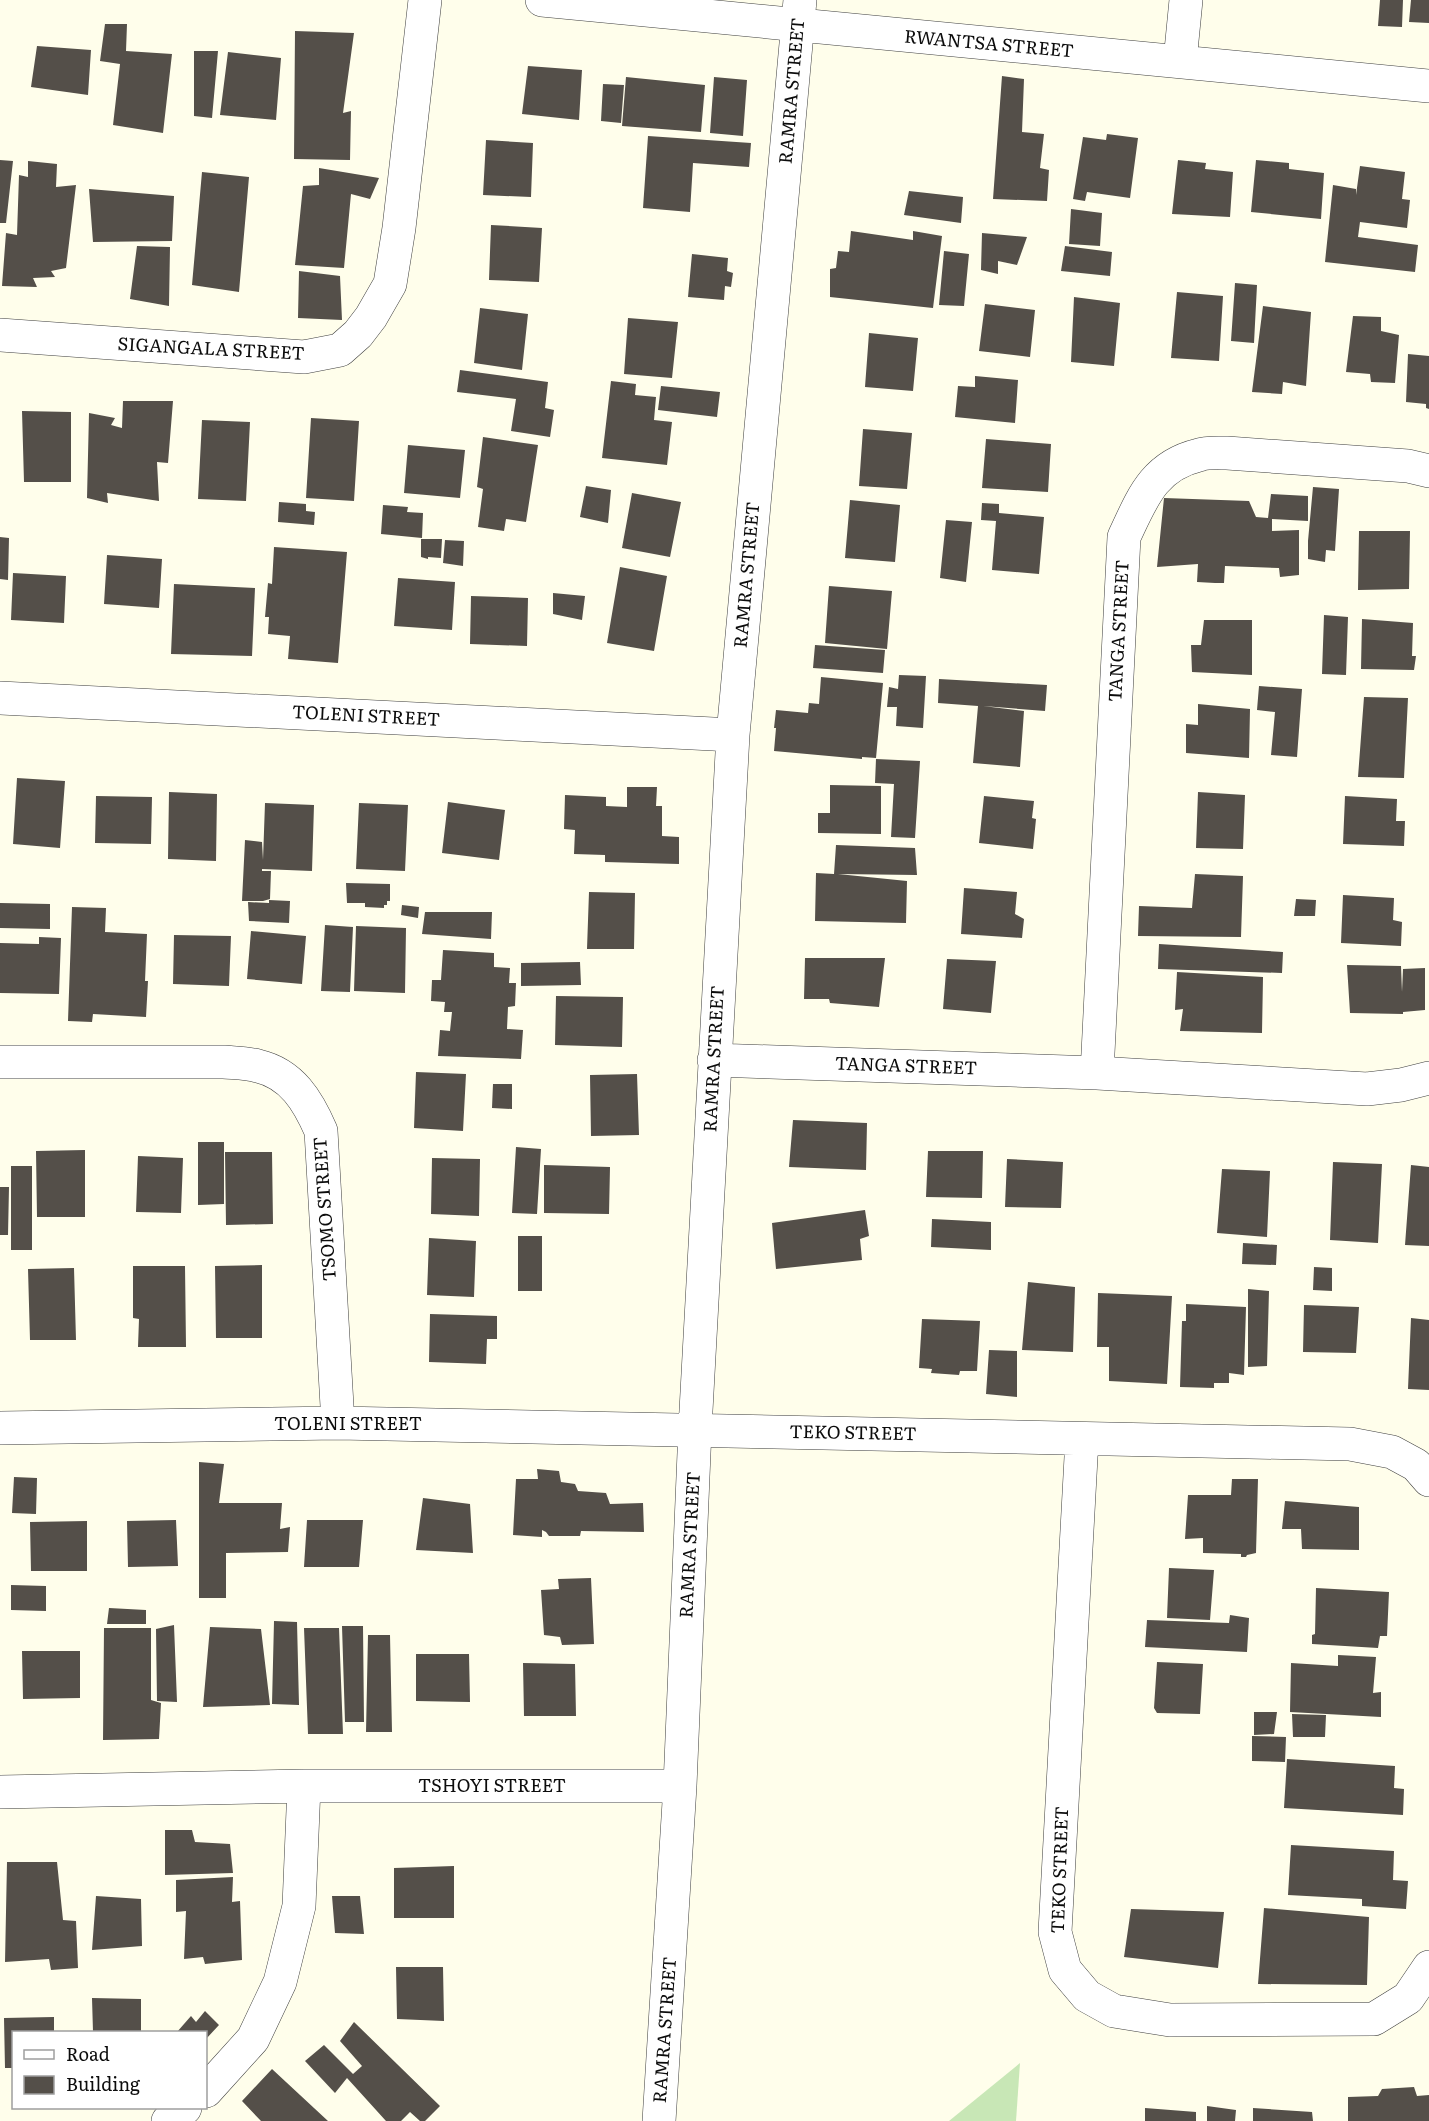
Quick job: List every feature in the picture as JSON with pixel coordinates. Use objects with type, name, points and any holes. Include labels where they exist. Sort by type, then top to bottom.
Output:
[{"type":"street","name":"SIGANGALA STREET","points":[[0,335],[304,357],[340,350],[365,326],[390,284],[399,228],[424,0]]},
{"type":"street","points":[[543,0],[799,13]]},
{"type":"street","points":[[1180,61],[1186,0]]},
{"type":"street","name":"RWANTSA STREET","points":[[799,13],[1180,61],[1429,86]]},
{"type":"street","name":"RAMRA STREET","points":[[659,2121],[680,1786],[695,1429],[733,735],[799,13]]},
{"type":"street","name":"TANGA STREET","points":[[1097,1073],[1124,537],[1146,492],[1165,469],[1199,454],[1249,454],[1408,466],[1429,471]]},
{"type":"street","name":"TOLENI STREET","points":[[0,698],[733,735]]},
{"type":"street","name":"TANGA STREET","points":[[714,1060],[1097,1073],[1368,1089],[1401,1085],[1429,1078]]},
{"type":"street","name":"TSOMO STREET","points":[[0,1062],[224,1062],[258,1066],[284,1077],[310,1106],[321,1131],[338,1423]]},
{"type":"street","name":"TOLENI STREET","points":[[0,1428],[338,1423],[695,1429]]},
{"type":"street","name":"TEKO STREET","points":[[695,1429],[1350,1444],[1392,1452],[1416,1465],[1429,1480]]},
{"type":"street","name":"TEKO STREET","points":[[1082,1439],[1054,1932],[1065,1970],[1087,1996],[1114,2011],[1170,2020],[1327,2020],[1374,2019],[1408,1998],[1429,1967]]},
{"type":"street","points":[[207,2090],[253,2039],[279,1982],[299,1906],[304,1786]]},
{"type":"street","name":"TSHOYI STREET","points":[[0,1792],[304,1786],[680,1786]]},
{"type":"street","points":[[168,2121],[184,2109]]},
{"type":"green space","points":[[1020,2063],[1016,2121],[949,2121]]},
{"type":"building","points":[[1380,0],[1403,0],[1402,27],[1378,26]]},
{"type":"building","points":[[1411,0],[1429,0],[1429,23],[1409,22]]},
{"type":"building","points":[[105,24],[127,24],[126,51],[172,54],[163,133],[113,125],[120,64],[100,61]]},
{"type":"building","points":[[295,31],[354,33],[343,113],[351,111],[350,160],[294,159]]},
{"type":"building","points":[[37,46],[91,50],[88,95],[31,87]]},
{"type":"building","points":[[194,51],[218,51],[212,118],[194,116]]},
{"type":"building","points":[[228,52],[281,58],[276,120],[220,115]]},
{"type":"building","points":[[528,66],[582,70],[579,120],[522,114]]},
{"type":"building","points":[[1002,76],[1024,79],[1022,132],[1044,134],[1040,168],[1049,170],[1047,201],[993,199]]},
{"type":"building","points":[[626,77],[705,85],[701,132],[622,126]]},
{"type":"building","points":[[714,77],[747,80],[743,136],[710,133]]},
{"type":"building","points":[[603,84],[624,85],[621,123],[601,121]]},
{"type":"building","points":[[1107,134],[1138,138],[1130,198],[1087,192],[1085,201],[1073,199],[1083,137],[1106,140]]},
{"type":"building","points":[[648,136],[751,143],[749,167],[693,163],[690,212],[643,208]]},
{"type":"building","points":[[486,140],[533,143],[531,197],[483,195]]},
{"type":"building","points":[[0,160],[13,161],[6,223],[0,223]]},
{"type":"building","points":[[1178,160],[1206,163],[1205,169],[1233,172],[1230,217],[1172,214]]},
{"type":"building","points":[[1256,160],[1289,163],[1289,169],[1324,173],[1321,219],[1251,212]]},
{"type":"building","points":[[28,161],[57,164],[56,187],[76,185],[66,268],[51,271],[55,277],[33,278],[37,287],[2,286],[6,233],[17,235],[19,175],[28,177]]},
{"type":"building","points":[[1360,166],[1405,172],[1402,199],[1410,200],[1407,228],[1360,222],[1358,237],[1418,245],[1415,272],[1325,262],[1333,185],[1356,189],[1356,195]]},
{"type":"building","points":[[319,168],[379,178],[370,199],[351,194],[344,268],[295,265],[303,186],[319,185]]},
{"type":"building","points":[[202,172],[249,177],[239,292],[192,285]]},
{"type":"building","points":[[89,189],[174,196],[172,241],[93,242]]},
{"type":"building","points":[[909,191],[963,197],[961,223],[904,215]]},
{"type":"building","points":[[1071,209],[1102,213],[1100,246],[1069,244]]},
{"type":"building","points":[[491,225],[542,228],[539,282],[489,280]]},
{"type":"building","points":[[851,231],[913,240],[913,231],[942,236],[933,308],[830,297],[830,269],[836,268],[838,251],[849,252]]},
{"type":"building","points":[[982,233],[1027,237],[1017,265],[998,261],[998,274],[981,270]]},
{"type":"building","points":[[137,246],[170,247],[169,306],[130,299]]},
{"type":"building","points":[[1065,246],[1112,252],[1110,276],[1061,271]]},
{"type":"building","points":[[944,251],[969,254],[964,306],[939,305]]},
{"type":"building","points":[[692,254],[728,258],[727,271],[733,273],[731,287],[725,286],[724,300],[688,297]]},
{"type":"building","points":[[299,271],[340,276],[342,320],[298,318]]},
{"type":"building","points":[[1235,283],[1257,285],[1254,343],[1231,341]]},
{"type":"building","points":[[1177,292],[1223,296],[1219,361],[1171,358]]},
{"type":"building","points":[[1074,297],[1120,303],[1114,366],[1071,362]]},
{"type":"building","points":[[985,304],[1035,310],[1030,357],[979,351]]},
{"type":"building","points":[[1263,306],[1311,312],[1306,386],[1283,382],[1282,394],[1252,392]]},
{"type":"building","points":[[480,308],[528,314],[522,370],[474,363]]},
{"type":"building","points":[[1353,316],[1381,317],[1381,331],[1399,335],[1395,383],[1371,382],[1370,374],[1346,372]]},
{"type":"building","points":[[628,318],[678,322],[672,378],[624,374]]},
{"type":"building","points":[[869,333],[918,338],[913,391],[865,387]]},
{"type":"building","points":[[1408,354],[1429,356],[1429,409],[1426,408],[1426,404],[1406,402]]},
{"type":"building","points":[[460,370],[548,382],[545,408],[554,410],[550,437],[511,431],[516,399],[457,392]]},
{"type":"building","points":[[975,376],[1018,380],[1015,423],[955,417],[958,386],[975,387]]},
{"type":"building","points":[[611,381],[636,384],[635,395],[656,397],[654,420],[672,422],[667,465],[602,458]]},
{"type":"building","points":[[661,386],[720,392],[717,417],[658,410]]},
{"type":"building","points":[[123,401],[173,401],[168,463],[157,462],[159,501],[107,493],[108,503],[87,498],[89,413],[115,418],[111,425],[122,428]]},
{"type":"building","points":[[22,411],[71,412],[71,482],[24,482]]},
{"type":"building","points":[[311,418],[359,421],[354,501],[306,498]]},
{"type":"building","points":[[202,420],[250,422],[246,501],[198,499]]},
{"type":"building","points":[[863,429],[912,433],[907,489],[859,486]]},
{"type":"building","points":[[483,437],[538,445],[526,522],[506,519],[504,531],[478,527],[483,489],[477,487]]},
{"type":"building","points":[[986,439],[1051,444],[1048,492],[982,488]]},
{"type":"building","points":[[408,445],[465,450],[460,498],[404,493]]},
{"type":"building","points":[[586,486],[611,490],[608,523],[580,517]]},
{"type":"building","points":[[1313,487],[1339,489],[1335,551],[1326,550],[1325,562],[1308,559]]},
{"type":"building","points":[[632,493],[681,502],[670,557],[622,548]]},
{"type":"building","points":[[1271,494],[1308,496],[1308,521],[1272,519],[1272,531],[1299,530],[1299,575],[1280,577],[1279,568],[1225,566],[1224,583],[1197,582],[1198,564],[1157,567],[1164,498],[1249,501],[1256,517],[1268,518]]},
{"type":"building","points":[[850,500],[900,505],[895,562],[845,558]]},
{"type":"building","points":[[279,502],[306,504],[306,511],[315,512],[314,525],[278,522]]},
{"type":"building","points":[[982,503],[999,504],[999,513],[1044,517],[1039,574],[992,570],[996,521],[981,520]]},
{"type":"building","points":[[383,505],[408,507],[407,512],[423,513],[422,538],[381,534]]},
{"type":"building","points":[[946,520],[972,522],[966,582],[940,578]]},
{"type":"building","points":[[1359,531],[1410,531],[1409,589],[1358,590]]},
{"type":"building","points":[[0,537],[9,538],[8,580],[0,579]]},
{"type":"building","points":[[421,539],[442,539],[441,558],[421,557]]},
{"type":"building","points":[[445,540],[464,541],[463,566],[443,563]]},
{"type":"building","points":[[274,547],[347,552],[338,663],[288,659],[290,636],[268,634],[269,617],[265,617],[268,583],[272,584]]},
{"type":"building","points":[[107,555],[162,559],[159,608],[104,604]]},
{"type":"building","points":[[620,567],[667,576],[654,651],[607,643]]},
{"type":"building","points":[[13,573],[66,576],[64,623],[11,620]]},
{"type":"building","points":[[398,578],[455,582],[452,630],[394,626]]},
{"type":"building","points":[[174,584],[255,588],[252,656],[171,654]]},
{"type":"building","points":[[829,586],[892,591],[887,649],[825,643]]},
{"type":"building","points":[[553,593],[585,596],[582,620],[553,614]]},
{"type":"building","points":[[471,596],[528,598],[527,646],[470,644]]},
{"type":"building","points":[[1324,615],[1348,617],[1346,675],[1322,674]]},
{"type":"building","points":[[1362,619],[1413,623],[1412,656],[1416,656],[1414,670],[1361,669]]},
{"type":"building","points":[[1204,620],[1252,620],[1252,675],[1192,672],[1191,645],[1201,645]]},
{"type":"building","points":[[815,645],[885,650],[883,673],[813,668]]},
{"type":"building","points":[[899,675],[926,676],[923,728],[896,726],[897,707],[887,707],[889,687],[898,689]]},
{"type":"building","points":[[821,677],[883,683],[876,758],[862,757],[862,759],[774,751],[776,710],[808,713],[809,703],[819,704]]},
{"type":"building","points":[[939,679],[1047,685],[1045,711],[983,706],[1024,711],[1020,767],[973,763],[978,706],[938,703]]},
{"type":"building","points":[[1259,686],[1302,689],[1297,757],[1271,755],[1275,712],[1257,710]]},
{"type":"building","points":[[1364,697],[1408,698],[1404,778],[1358,777]]},
{"type":"building","points":[[1198,704],[1250,709],[1249,758],[1186,753],[1186,724],[1198,725]]},
{"type":"building","points":[[876,759],[920,761],[915,838],[891,837],[894,784],[875,783]]},
{"type":"building","points":[[17,778],[65,781],[60,848],[13,844]]},
{"type":"building","points":[[830,785],[881,786],[881,834],[818,833],[818,813],[830,813]]},
{"type":"building","points":[[627,787],[657,787],[656,806],[662,806],[662,836],[679,837],[679,864],[605,862],[605,855],[574,854],[575,830],[564,829],[565,795],[606,797],[606,806],[627,807]]},
{"type":"building","points":[[169,792],[217,794],[216,861],[168,859]]},
{"type":"building","points":[[1198,792],[1245,795],[1243,849],[1196,848]]},
{"type":"building","points":[[96,796],[152,797],[151,844],[95,843]]},
{"type":"building","points":[[984,796],[1034,801],[1032,818],[1036,819],[1033,849],[979,843]]},
{"type":"building","points":[[1345,796],[1397,799],[1396,821],[1405,821],[1404,846],[1343,844]]},
{"type":"building","points":[[448,802],[505,810],[499,860],[442,853]]},
{"type":"building","points":[[265,803],[314,805],[312,871],[262,869],[262,871],[271,871],[270,899],[242,901],[245,840],[262,842],[263,860]]},
{"type":"building","points":[[359,803],[408,805],[405,871],[356,869]]},
{"type":"building","points":[[836,845],[915,848],[917,875],[838,874],[907,881],[906,923],[815,921],[816,873],[834,874]]},
{"type":"building","points":[[1195,874],[1243,876],[1241,937],[1138,936],[1139,906],[1192,908]]},
{"type":"building","points":[[346,883],[390,884],[390,901],[387,901],[384,908],[365,907],[365,903],[347,903]]},
{"type":"building","points":[[964,888],[1017,892],[1015,914],[1024,919],[1022,938],[961,934]]},
{"type":"building","points":[[589,892],[635,893],[634,949],[587,949]]},
{"type":"building","points":[[1343,895],[1394,898],[1393,920],[1402,922],[1401,946],[1341,943]]},
{"type":"building","points":[[1296,899],[1316,900],[1315,916],[1294,916]]},
{"type":"building","points":[[269,900],[290,901],[289,923],[249,921],[248,902],[269,903]]},
{"type":"building","points":[[0,903],[50,904],[50,929],[0,928]]},
{"type":"building","points":[[402,905],[419,907],[418,918],[401,915]]},
{"type":"building","points":[[72,907],[106,908],[105,932],[147,934],[146,1017],[93,1014],[92,1022],[68,1021]]},
{"type":"building","points":[[425,912],[492,912],[491,939],[422,934]]},
{"type":"building","points":[[325,925],[353,927],[350,992],[321,991]]},
{"type":"building","points":[[356,926],[406,928],[405,993],[354,991]]},
{"type":"building","points":[[251,931],[306,936],[302,984],[247,979]]},
{"type":"building","points":[[174,935],[231,936],[229,986],[173,984]]},
{"type":"building","points":[[39,937],[61,938],[59,994],[0,993],[0,943],[39,944]]},
{"type":"building","points":[[1159,944],[1283,952],[1282,973],[1158,969]]},
{"type":"building","points":[[443,950],[494,953],[494,967],[510,968],[509,983],[516,983],[515,1006],[508,1007],[507,1029],[523,1030],[521,1059],[438,1056],[440,1030],[450,1031],[452,1012],[444,1012],[445,1002],[431,1001],[432,980],[441,980]]},
{"type":"building","points":[[805,958],[885,958],[879,1007],[830,1003],[829,999],[804,999]]},
{"type":"building","points":[[947,959],[996,961],[991,1013],[943,1009]]},
{"type":"building","points":[[580,962],[581,985],[521,986],[521,963]]},
{"type":"building","points":[[1347,965],[1401,966],[1402,992],[1403,969],[1425,968],[1425,1010],[1403,1012],[1403,1014],[1350,1013]]},
{"type":"building","points":[[1177,972],[1263,977],[1262,1033],[1180,1031],[1183,1009],[1175,1010]]},
{"type":"building","points":[[556,996],[623,997],[622,1047],[555,1045]]},
{"type":"building","points":[[416,1072],[466,1074],[463,1131],[414,1128]]},
{"type":"building","points":[[637,1074],[639,1135],[591,1136],[590,1075]]},
{"type":"building","points":[[493,1084],[512,1084],[512,1109],[492,1108]]},
{"type":"building","points":[[793,1120],[867,1123],[866,1170],[789,1167]]},
{"type":"building","points":[[198,1142],[224,1142],[224,1204],[198,1205]]},
{"type":"building","points":[[516,1147],[541,1149],[537,1214],[512,1213]]},
{"type":"building","points":[[85,1150],[85,1217],[37,1217],[36,1151]]},
{"type":"building","points":[[928,1151],[983,1151],[982,1198],[926,1197]]},
{"type":"building","points":[[225,1152],[272,1152],[273,1224],[226,1225]]},
{"type":"building","points":[[138,1156],[183,1158],[181,1213],[136,1212]]},
{"type":"building","points":[[432,1158],[480,1159],[479,1216],[431,1214]]},
{"type":"building","points":[[1007,1159],[1063,1162],[1061,1208],[1005,1207]]},
{"type":"building","points":[[1333,1162],[1382,1164],[1378,1243],[1330,1240]]},
{"type":"building","points":[[544,1165],[610,1167],[609,1214],[544,1213]]},
{"type":"building","points":[[1411,1165],[1429,1167],[1429,1246],[1405,1245]]},
{"type":"building","points":[[11,1166],[32,1166],[32,1250],[11,1250]]},
{"type":"building","points":[[1222,1169],[1270,1171],[1267,1237],[1217,1233]]},
{"type":"building","points":[[0,1187],[9,1187],[8,1235],[0,1235]]},
{"type":"building","points":[[865,1210],[869,1236],[860,1239],[862,1260],[776,1269],[772,1223]]},
{"type":"building","points":[[932,1219],[991,1222],[991,1250],[931,1247]]},
{"type":"building","points":[[518,1236],[542,1236],[542,1291],[518,1291]]},
{"type":"building","points":[[429,1238],[476,1241],[474,1297],[427,1295]]},
{"type":"building","points":[[1243,1243],[1277,1245],[1276,1265],[1242,1264]]},
{"type":"building","points":[[262,1265],[262,1338],[216,1338],[215,1266]]},
{"type":"building","points":[[133,1266],[185,1266],[186,1347],[138,1347],[139,1319],[133,1318]]},
{"type":"building","points":[[1314,1267],[1332,1268],[1332,1291],[1313,1290]]},
{"type":"building","points":[[74,1268],[76,1340],[30,1340],[28,1269]]},
{"type":"building","points":[[1028,1282],[1075,1287],[1073,1352],[1022,1350]]},
{"type":"building","points":[[1248,1289],[1269,1291],[1267,1366],[1248,1367]]},
{"type":"building","points":[[1098,1293],[1172,1296],[1167,1384],[1109,1381],[1109,1347],[1097,1347]]},
{"type":"building","points":[[1186,1304],[1246,1307],[1244,1375],[1229,1373],[1229,1383],[1214,1383],[1214,1388],[1180,1387],[1182,1321],[1186,1321]]},
{"type":"building","points":[[1304,1305],[1359,1307],[1356,1353],[1303,1352]]},
{"type":"building","points":[[430,1314],[497,1316],[497,1339],[487,1339],[486,1364],[429,1362]]},
{"type":"building","points":[[1411,1318],[1429,1320],[1429,1390],[1408,1389]]},
{"type":"building","points":[[922,1319],[980,1321],[977,1371],[960,1371],[959,1375],[931,1373],[932,1369],[919,1368]]},
{"type":"building","points":[[989,1350],[1017,1351],[1017,1397],[986,1394]]},
{"type":"building","points":[[199,1462],[224,1464],[219,1503],[282,1503],[280,1529],[290,1527],[288,1552],[226,1553],[226,1598],[199,1598]]},
{"type":"building","points":[[537,1469],[559,1471],[561,1482],[575,1484],[578,1491],[606,1493],[610,1504],[643,1503],[644,1532],[581,1531],[580,1536],[549,1536],[542,1530],[542,1537],[513,1535],[516,1479],[538,1479]]},
{"type":"building","points":[[14,1477],[37,1478],[36,1514],[12,1513]]},
{"type":"building","points":[[1232,1479],[1258,1479],[1256,1553],[1241,1557],[1241,1554],[1203,1553],[1203,1538],[1185,1539],[1188,1495],[1231,1495]]},
{"type":"building","points":[[423,1498],[470,1504],[473,1553],[416,1550]]},
{"type":"building","points":[[1285,1501],[1359,1507],[1359,1550],[1302,1549],[1301,1529],[1282,1529]]},
{"type":"building","points":[[176,1520],[178,1566],[128,1567],[127,1521]]},
{"type":"building","points":[[307,1520],[363,1520],[359,1567],[304,1567]]},
{"type":"building","points":[[87,1521],[87,1571],[31,1571],[30,1522]]},
{"type":"building","points":[[1169,1568],[1214,1570],[1210,1620],[1167,1618]]},
{"type":"building","points":[[591,1578],[594,1644],[562,1645],[560,1637],[544,1635],[541,1590],[559,1589],[558,1579]]},
{"type":"building","points":[[11,1585],[46,1586],[46,1611],[11,1610]]},
{"type":"building","points":[[1316,1588],[1389,1592],[1387,1636],[1380,1636],[1378,1648],[1312,1644],[1312,1635],[1315,1634]]},
{"type":"building","points":[[109,1608],[146,1610],[146,1624],[107,1624]]},
{"type":"building","points":[[1230,1615],[1249,1618],[1247,1652],[1145,1647],[1147,1620],[1229,1623]]},
{"type":"building","points":[[274,1621],[297,1622],[299,1705],[272,1704]]},
{"type":"building","points":[[174,1625],[177,1702],[157,1701],[156,1629]]},
{"type":"building","points":[[342,1626],[363,1626],[364,1722],[345,1722]]},
{"type":"building","points":[[210,1627],[261,1629],[270,1705],[203,1707]]},
{"type":"building","points":[[104,1628],[151,1628],[151,1700],[161,1703],[159,1739],[103,1740]]},
{"type":"building","points":[[304,1628],[339,1628],[343,1734],[308,1734]]},
{"type":"building","points":[[368,1635],[390,1635],[392,1732],[366,1732]]},
{"type":"building","points":[[22,1651],[80,1651],[80,1698],[23,1699]]},
{"type":"building","points":[[416,1654],[469,1654],[470,1702],[416,1701]]},
{"type":"building","points":[[1338,1655],[1376,1657],[1373,1693],[1381,1692],[1381,1717],[1290,1712],[1291,1663],[1338,1666]]},
{"type":"building","points":[[1157,1662],[1203,1664],[1200,1714],[1157,1713],[1154,1708]]},
{"type":"building","points":[[523,1663],[575,1664],[576,1716],[524,1716]]},
{"type":"building","points":[[1254,1712],[1277,1712],[1274,1734],[1254,1735]]},
{"type":"building","points":[[1292,1714],[1326,1715],[1325,1737],[1293,1737]]},
{"type":"building","points":[[1252,1736],[1286,1737],[1285,1762],[1252,1761]]},
{"type":"building","points":[[1287,1759],[1395,1766],[1394,1788],[1404,1789],[1403,1815],[1284,1808]]},
{"type":"building","points":[[165,1830],[192,1830],[195,1842],[230,1844],[233,1873],[165,1875]]},
{"type":"building","points":[[1291,1845],[1394,1851],[1393,1880],[1408,1881],[1406,1909],[1362,1906],[1362,1899],[1288,1895]]},
{"type":"building","points":[[7,1862],[57,1862],[63,1920],[76,1921],[78,1968],[51,1970],[49,1959],[5,1962]]},
{"type":"building","points":[[454,1866],[454,1918],[394,1918],[394,1868]]},
{"type":"building","points":[[233,1877],[232,1902],[240,1901],[242,1960],[205,1964],[203,1957],[184,1959],[186,1911],[176,1912],[176,1880]]},
{"type":"building","points":[[96,1896],[141,1899],[142,1946],[92,1950]]},
{"type":"building","points":[[332,1896],[360,1896],[364,1934],[335,1933]]},
{"type":"building","points":[[1264,1908],[1369,1917],[1367,1985],[1258,1984]]},
{"type":"building","points":[[1131,1909],[1224,1912],[1218,1968],[1124,1957]]},
{"type":"building","points":[[396,1967],[443,1967],[444,2021],[397,2019]]},
{"type":"building","points":[[92,1998],[141,1999],[141,2031],[93,2031]]},
{"type":"building","points":[[205,2011],[219,2025],[207,2038],[207,2031],[178,2031],[191,2016],[196,2022]]},
{"type":"building","points":[[54,2017],[54,2031],[12,2031],[12,2068],[5,2068],[4,2018]]},
{"type":"building","points":[[354,2022],[440,2106],[425,2121],[420,2121],[410,2112],[401,2121],[386,2121],[347,2078],[335,2093],[305,2061],[324,2045],[353,2074],[362,2066],[340,2041]]},
{"type":"building","points":[[272,2069],[328,2121],[261,2121],[242,2101]]},
{"type":"building","points":[[1414,2087],[1417,2096],[1429,2095],[1429,2121],[1348,2121],[1348,2097],[1378,2096],[1382,2089]]},
{"type":"building","points":[[1207,2106],[1236,2110],[1235,2121],[1207,2121]]},
{"type":"building","points":[[1145,2108],[1196,2112],[1196,2121],[1145,2121]]},
{"type":"building","points":[[1253,2108],[1312,2112],[1313,2121],[1253,2121]]}]
